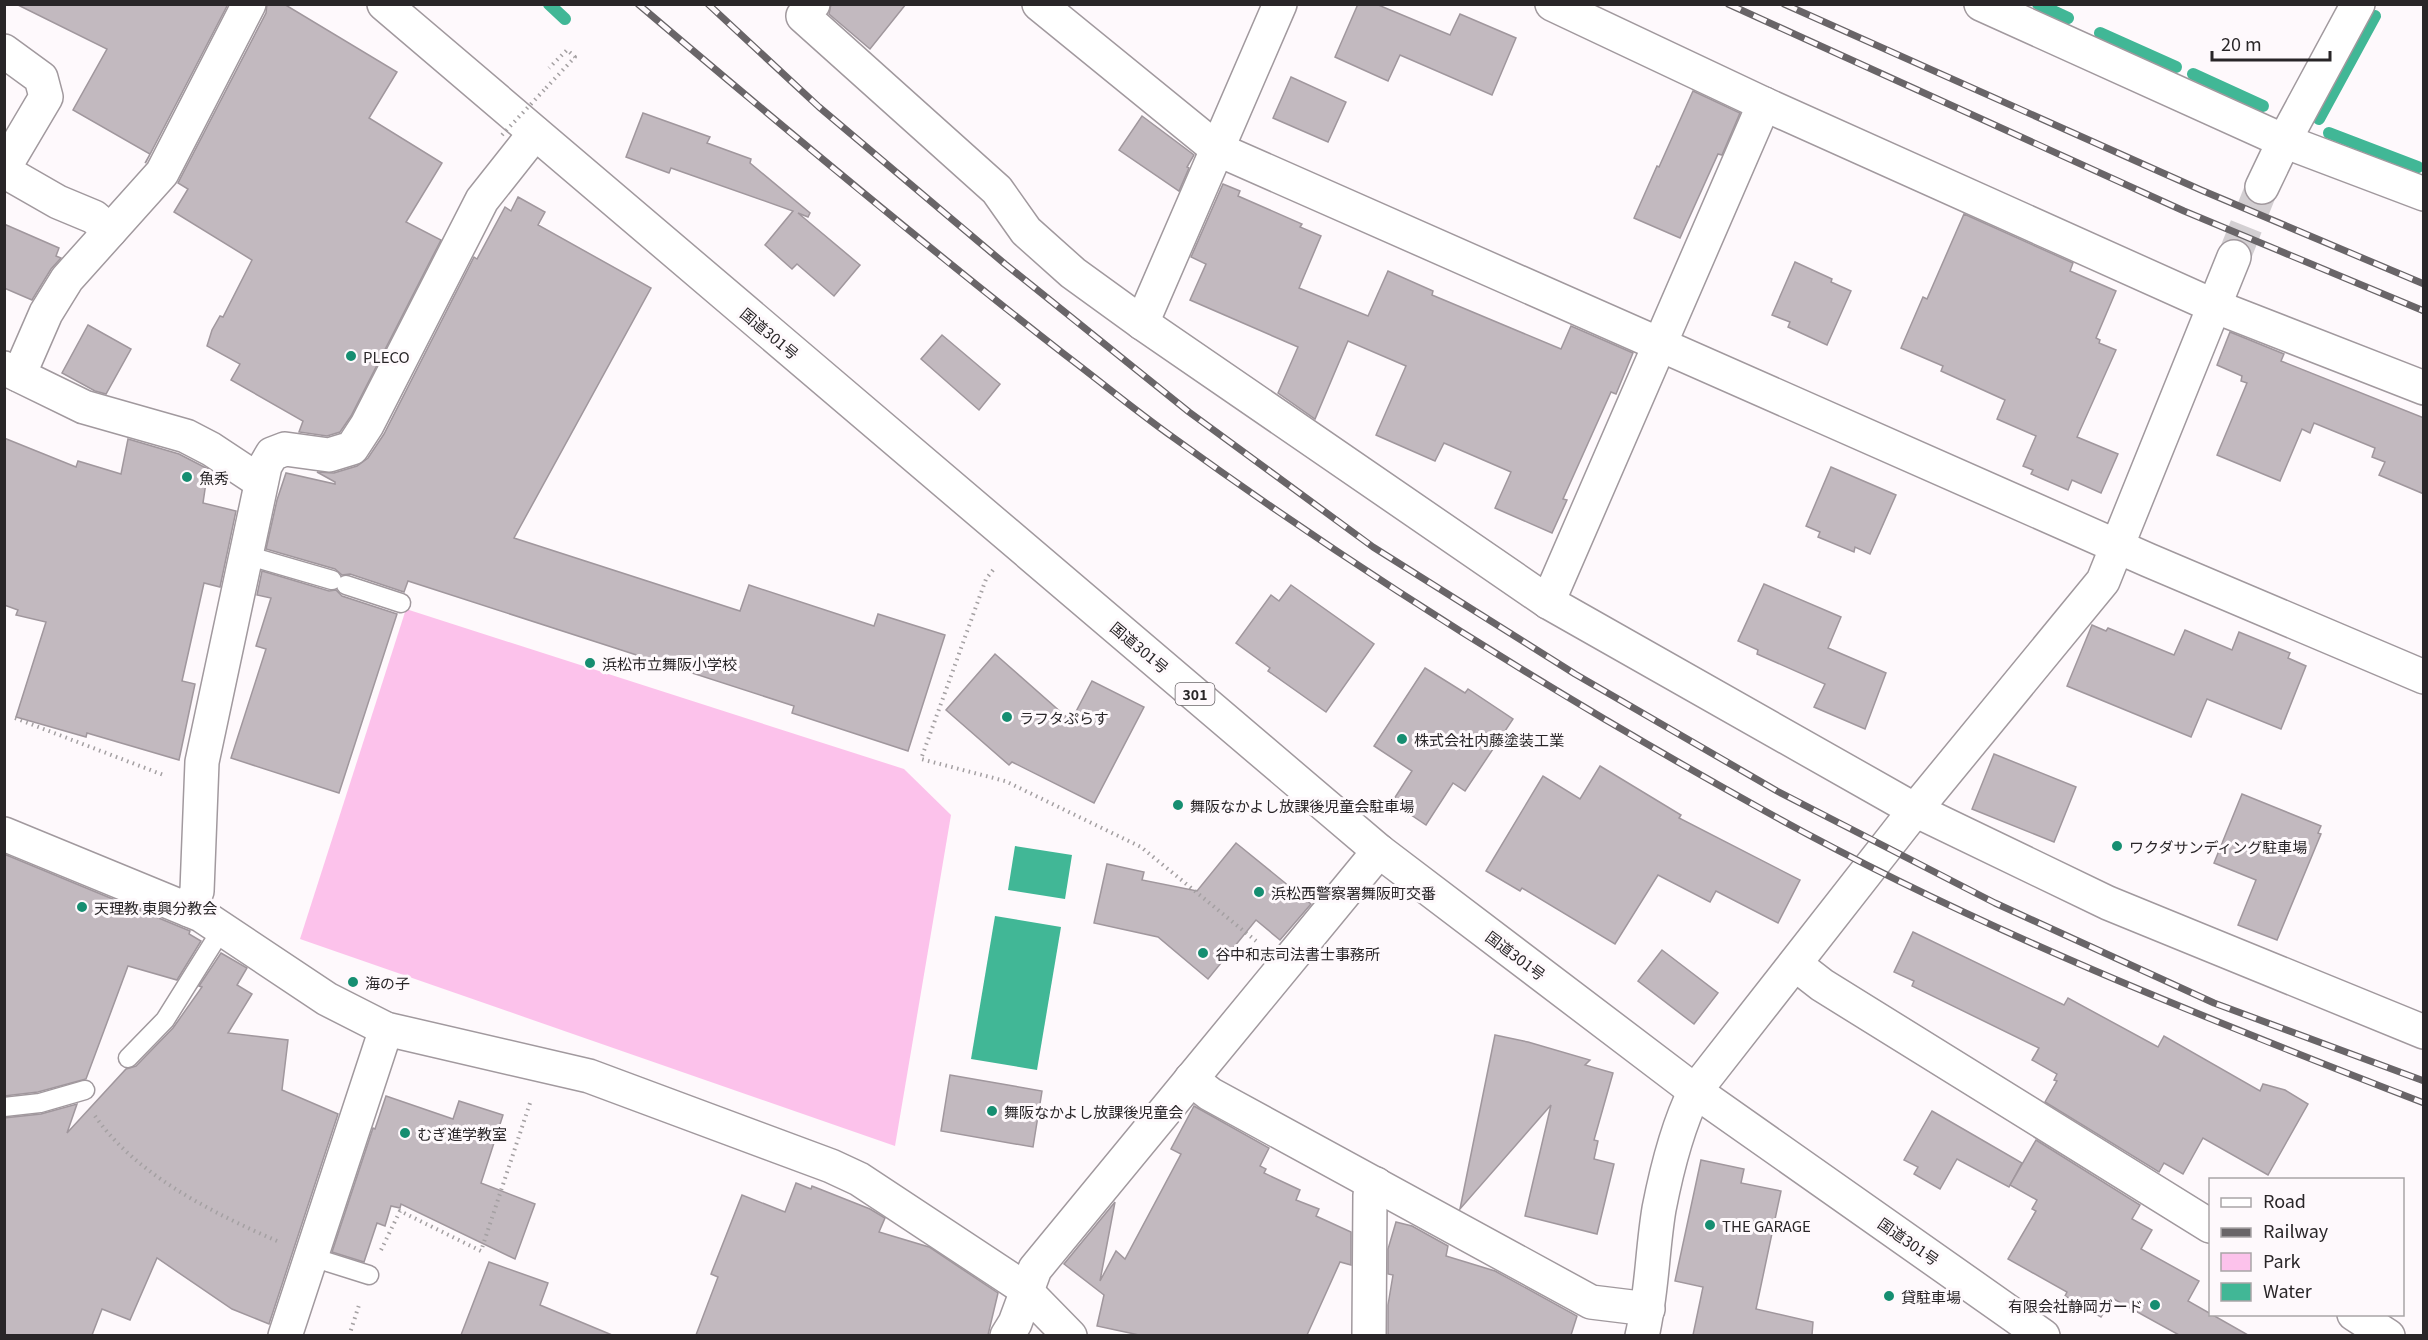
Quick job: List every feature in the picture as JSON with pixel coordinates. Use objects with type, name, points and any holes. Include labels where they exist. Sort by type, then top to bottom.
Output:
[{"type":"main road","points":[[249,4],[162,173],[67,279],[12,371],[84,407],[186,436],[211,449],[261,482]]},
{"type":"main road","name":"国道301号","points":[[384,4],[1379,851],[1695,1091],[2043,1335]]},
{"type":"main road","points":[[813,4],[803,16],[997,190],[1026,231],[1073,273],[1142,323],[1548,602],[1915,810],[2108,903],[2424,1032]]},
{"type":"main road","points":[[1039,4],[1217,149],[2117,546],[2424,677]]},
{"type":"main road","points":[[1142,323],[1280,4]]},
{"type":"main road","points":[[1552,4],[1764,104],[2214,306],[2424,388]]},
{"type":"main road","points":[[1981,4],[2284,141],[2424,194]]},
{"type":"main road","points":[[2262,187],[2284,141],[2358,4]]},
{"type":"main road","points":[[4,51],[40,78],[46,97],[4,170],[58,202],[94,217],[110,231]]},
{"type":"main road","points":[[1548,602],[1764,104]]},
{"type":"main road","points":[[189,910],[197,891],[202,762],[265,466],[272,454],[285,448],[329,455],[352,448],[367,425],[482,200],[535,133]]},
{"type":"main road","points":[[1191,1078],[1210,1094],[1591,1302],[1645,1322],[1659,1209],[1681,1118],[1695,1091],[1915,810],[2103,581],[2234,257]]},
{"type":"main road","points":[[4,834],[189,910],[222,928],[327,999],[386,1029],[588,1076],[831,1166],[859,1179],[1021,1286],[1070,1335]]},
{"type":"main road","points":[[1007,1335],[1015,1323],[1035,1269],[1379,851]]},
{"type":"main road","points":[[1795,964],[1822,985],[2209,1225]]},
{"type":"main road","points":[[285,1335],[386,1029]]},
{"type":"main road","points":[[1369,1335],[1370,1195],[1376,1184]]},
{"type":"main road","points":[[2357,1316],[2388,1335]]},
{"type":"lane","points":[[246,555],[401,603]]},
{"type":"lane","points":[[128,1058],[165,1020],[222,928]]},
{"type":"lane","points":[[4,1107],[40,1103],[84,1091]]},
{"type":"lane","points":[[312,1257],[369,1275]]},
{"type":"path","points":[[502,135],[575,57],[567,50],[549,68]]},
{"type":"path","points":[[993,569],[986,579],[921,759],[1005,781],[1140,847],[1286,964]]},
{"type":"path","points":[[15,718],[200,789]]},
{"type":"path","points":[[369,1275],[400,1211],[481,1251],[541,1065]]},
{"type":"path","points":[[84,1091],[96,1118],[147,1172],[237,1224],[312,1257]]},
{"type":"green space","points":[[406,609],[904,769],[951,815],[895,1146],[300,939]]},
{"type":"water","points":[[1015,846],[1072,855],[1065,899],[1008,890]]},
{"type":"water","points":[[995,916],[1061,927],[1037,1070],[971,1059]]},
{"type":"building","points":[[16,4],[228,4],[146,162],[145,163],[150,154],[73,110],[107,49]]},
{"type":"building","points":[[267,4],[284,4],[397,72],[369,118],[442,163],[406,222],[441,240],[351,416],[340,432],[327,436],[299,432],[303,421],[231,380],[240,364],[207,346],[212,330],[220,316],[223,317],[252,260],[174,212],[188,189],[178,183],[266,13]]},
{"type":"building","points":[[831,4],[906,4],[870,49],[829,14]]},
{"type":"building","points":[[1358,4],[1376,4],[1450,35],[1460,14],[1516,38],[1492,95],[1400,55],[1388,81],[1335,57]]},
{"type":"building","points":[[1291,77],[1346,102],[1328,142],[1273,118]]},
{"type":"building","points":[[1693,91],[1740,113],[1722,155],[1718,154],[1680,238],[1634,218]]},
{"type":"building","points":[[643,113],[710,137],[707,143],[751,159],[750,163],[810,213],[808,217],[798,213],[860,265],[834,296],[797,264],[792,269],[765,245],[793,211],[671,168],[669,173],[626,157]]},
{"type":"building","points":[[1142,116],[1194,155],[1187,167],[1189,168],[1179,191],[1119,150]]},
{"type":"building","points":[[1223,184],[1240,191],[1238,196],[1302,224],[1300,227],[1321,236],[1299,288],[1368,316],[1388,271],[1433,291],[1432,295],[1561,349],[1571,326],[1633,353],[1616,394],[1611,392],[1563,499],[1567,500],[1552,533],[1495,508],[1511,472],[1444,443],[1435,461],[1376,435],[1406,366],[1348,341],[1315,419],[1278,393],[1298,347],[1190,300],[1206,264],[1191,257]]},
{"type":"building","points":[[518,197],[545,212],[538,225],[651,288],[514,538],[740,611],[749,585],[874,626],[878,614],[945,635],[908,751],[792,713],[794,706],[408,581],[404,592],[350,574],[342,575],[335,569],[266,549],[277,500],[286,473],[335,484],[317,472],[334,473],[357,466],[368,458],[384,434],[474,257],[477,259],[505,207],[511,211]]},
{"type":"building","points":[[1964,214],[2073,263],[2070,271],[2116,291],[2096,338],[2100,340],[2099,343],[2116,350],[2077,437],[2118,454],[2101,493],[2072,480],[2068,490],[2031,474],[2033,470],[2023,466],[2036,436],[1997,419],[2005,400],[1941,371],[1943,366],[1901,348],[1923,297],[1927,299]]},
{"type":"building","points":[[4,224],[59,248],[56,256],[61,258],[51,269],[32,300],[4,288]]},
{"type":"building","points":[[1795,262],[1832,279],[1831,282],[1851,291],[1827,345],[1788,327],[1790,322],[1772,315]]},
{"type":"building","points":[[88,325],[131,349],[106,394],[95,391],[62,373]]},
{"type":"building","points":[[2230,332],[2284,354],[2281,361],[2424,418],[2424,494],[2379,475],[2385,462],[2372,457],[2375,448],[2314,423],[2310,433],[2302,429],[2280,481],[2217,455],[2247,383],[2241,381],[2242,376],[2217,365]]},
{"type":"building","points":[[942,335],[1000,384],[979,410],[921,359]]},
{"type":"building","points":[[4,438],[76,467],[78,461],[121,474],[128,439],[179,454],[208,469],[203,503],[236,511],[220,587],[204,583],[182,681],[195,684],[179,760],[87,733],[86,737],[16,717],[46,622],[16,615],[18,610],[4,605]]},
{"type":"building","points":[[1831,467],[1896,495],[1870,554],[1855,547],[1854,552],[1818,537],[1820,532],[1806,526]]},
{"type":"building","points":[[262,571],[329,591],[336,590],[342,596],[397,614],[339,793],[231,758],[266,649],[256,646],[271,598],[257,595]]},
{"type":"building","points":[[1764,584],[1841,617],[1828,648],[1886,673],[1865,729],[1814,707],[1825,684],[1757,654],[1758,650],[1738,641]]},
{"type":"building","points":[[1291,585],[1374,644],[1326,712],[1268,671],[1270,668],[1236,643],[1271,595],[1279,601]]},
{"type":"building","points":[[2092,625],[2106,631],[2108,628],[2174,655],[2185,630],[2232,650],[2239,632],[2290,653],[2288,658],[2306,666],[2281,729],[2207,699],[2191,737],[2067,686]]},
{"type":"building","points":[[995,654],[1071,721],[1092,681],[1144,707],[1094,803],[1012,762],[1009,765],[946,710]]},
{"type":"building","points":[[1425,668],[1465,693],[1468,689],[1513,719],[1465,791],[1453,783],[1426,825],[1392,802],[1412,771],[1374,746]]},
{"type":"building","points":[[1994,754],[2076,787],[2054,842],[1972,809]]},
{"type":"building","points":[[1600,766],[1681,815],[1679,818],[1800,880],[1778,923],[1716,891],[1710,902],[1658,875],[1615,944],[1522,888],[1520,891],[1486,871],[1543,776],[1580,799]]},
{"type":"building","points":[[2242,794],[2321,826],[2318,833],[2321,834],[2277,940],[2238,925],[2256,880],[2214,863]]},
{"type":"building","points":[[1236,843],[1311,904],[1280,940],[1256,920],[1208,979],[1158,937],[1094,923],[1107,864],[1144,872],[1142,880],[1197,891]]},
{"type":"building","points":[[4,854],[190,931],[189,934],[201,941],[177,980],[128,966],[86,1079],[38,1092],[4,1096]]},
{"type":"building","points":[[1913,932],[2064,1005],[2068,998],[2158,1047],[2164,1036],[2260,1091],[2263,1084],[2285,1090],[2308,1104],[2268,1175],[2203,1138],[2183,1174],[2164,1163],[2159,1172],[2045,1102],[2057,1081],[2054,1080],[2057,1074],[2032,1060],[2039,1048],[1912,986],[1914,981],[1894,972]]},
{"type":"building","points":[[1662,950],[1718,993],[1694,1024],[1638,981]]},
{"type":"building","points":[[221,953],[247,968],[237,985],[252,994],[228,1033],[288,1040],[282,1090],[338,1114],[269,1324],[232,1309],[157,1258],[130,1320],[102,1309],[92,1335],[4,1335],[4,1118],[41,1114],[77,1104],[67,1133],[126,1069],[136,1066],[173,1028],[202,987],[199,986]]},
{"type":"building","points":[[1495,1035],[1590,1060],[1585,1065],[1613,1073],[1594,1140],[1598,1141],[1594,1159],[1614,1164],[1597,1234],[1525,1216],[1551,1105],[1460,1209]]},
{"type":"building","name":"舞阪なかよし放課後児童会","points":[[950,1075],[1042,1091],[1033,1147],[941,1131]]},
{"type":"building","points":[[386,1096],[453,1119],[459,1101],[503,1115],[481,1183],[535,1204],[515,1259],[401,1204],[400,1208],[391,1206],[385,1226],[377,1223],[364,1262],[332,1252],[373,1128],[375,1129]]},
{"type":"building","points":[[1194,1106],[1269,1148],[1260,1166],[1266,1169],[1264,1173],[1300,1190],[1296,1200],[1319,1209],[1316,1216],[1351,1232],[1351,1265],[1340,1262],[1307,1335],[1139,1335],[1097,1326],[1104,1295],[1064,1264],[1115,1202],[1100,1281],[1116,1251],[1125,1259],[1181,1154],[1171,1149]]},
{"type":"building","points":[[1932,1111],[2022,1163],[2009,1187],[1957,1159],[1940,1189],[1914,1174],[1918,1167],[1904,1160]]},
{"type":"building","points":[[2036,1140],[2140,1205],[2132,1219],[2152,1230],[2141,1249],[2199,1281],[2188,1301],[2209,1313],[2209,1316],[2214,1316],[2248,1335],[2179,1335],[2112,1298],[2101,1317],[2065,1296],[2067,1292],[2008,1259],[2036,1211],[2032,1209],[2037,1200],[2010,1185]]},
{"type":"building","points":[[1701,1160],[1744,1169],[1741,1183],[1781,1191],[1756,1309],[1813,1322],[1812,1335],[1693,1335],[1703,1287],[1675,1281]]},
{"type":"building","points":[[796,1183],[811,1189],[812,1186],[870,1209],[885,1218],[879,1232],[929,1247],[998,1293],[988,1335],[696,1335],[718,1277],[711,1274],[742,1195],[785,1212]]},
{"type":"building","points":[[1396,1222],[1412,1226],[1448,1246],[1446,1256],[1495,1271],[1577,1316],[1571,1335],[1388,1335],[1388,1305],[1393,1275],[1388,1274],[1388,1249]]},
{"type":"building","points":[[489,1262],[548,1283],[540,1305],[612,1335],[461,1335]]},
{"type":"waterway","points":[[549,4],[565,19]]},
{"type":"waterway","points":[[2038,4],[2068,18]]},
{"type":"waterway","points":[[2319,119],[2375,16]]},
{"type":"waterway","points":[[2100,33],[2176,67]]},
{"type":"waterway","points":[[2193,74],[2263,106]]},
{"type":"waterway","points":[[2329,133],[2418,167]]},
{"type":"tunnel","points":[[2234,257],[2262,187]]},
{"type":"railway","points":[[638,4],[902,225],[1146,417],[1317,538],[1538,679],[1765,811],[1924,893],[2089,968],[2424,1103]]},
{"type":"railway","points":[[708,4],[819,107],[1005,264],[1189,412],[1373,547],[1575,674],[1777,791],[1995,903],[2214,1003],[2424,1081]]},
{"type":"railway","points":[[1728,4],[2184,211],[2424,311]]},
{"type":"railway","points":[[1784,4],[2201,190],[2424,284]]},
{"type":"place","name":"PLECO","points":[[351,356]]},
{"type":"place","name":"魚秀","points":[[187,477]]},
{"type":"place","name":"浜松市立舞阪小学校","points":[[590,663]]},
{"type":"place","name":"ラフタぷらす","points":[[1007,717]]},
{"type":"place","name":"株式会社内藤塗装工業","points":[[1402,739]]},
{"type":"place","name":"舞阪なかよし放課後児童会駐車場","points":[[1178,805]]},
{"type":"place","name":"ワクダサンディング駐車場","points":[[2117,846]]},
{"type":"place","name":"浜松西警察署舞阪町交番","points":[[1259,892]]},
{"type":"place","name":"天理教 東興分教会","points":[[82,907]]},
{"type":"place","name":"谷中和志司法書士事務所","points":[[1203,953]]},
{"type":"place","name":"海の子","points":[[353,982]]},
{"type":"place","name":"舞阪なかよし放課後児童会","points":[[992,1111]]},
{"type":"place","name":"むぎ進学教室","points":[[405,1133]]},
{"type":"place","name":"THE GARAGE","points":[[1710,1225]]},
{"type":"place","name":"貸駐車場","points":[[1889,1296]]},
{"type":"place","name":"有限会社静岡ガード","points":[[2155,1305]]}]
